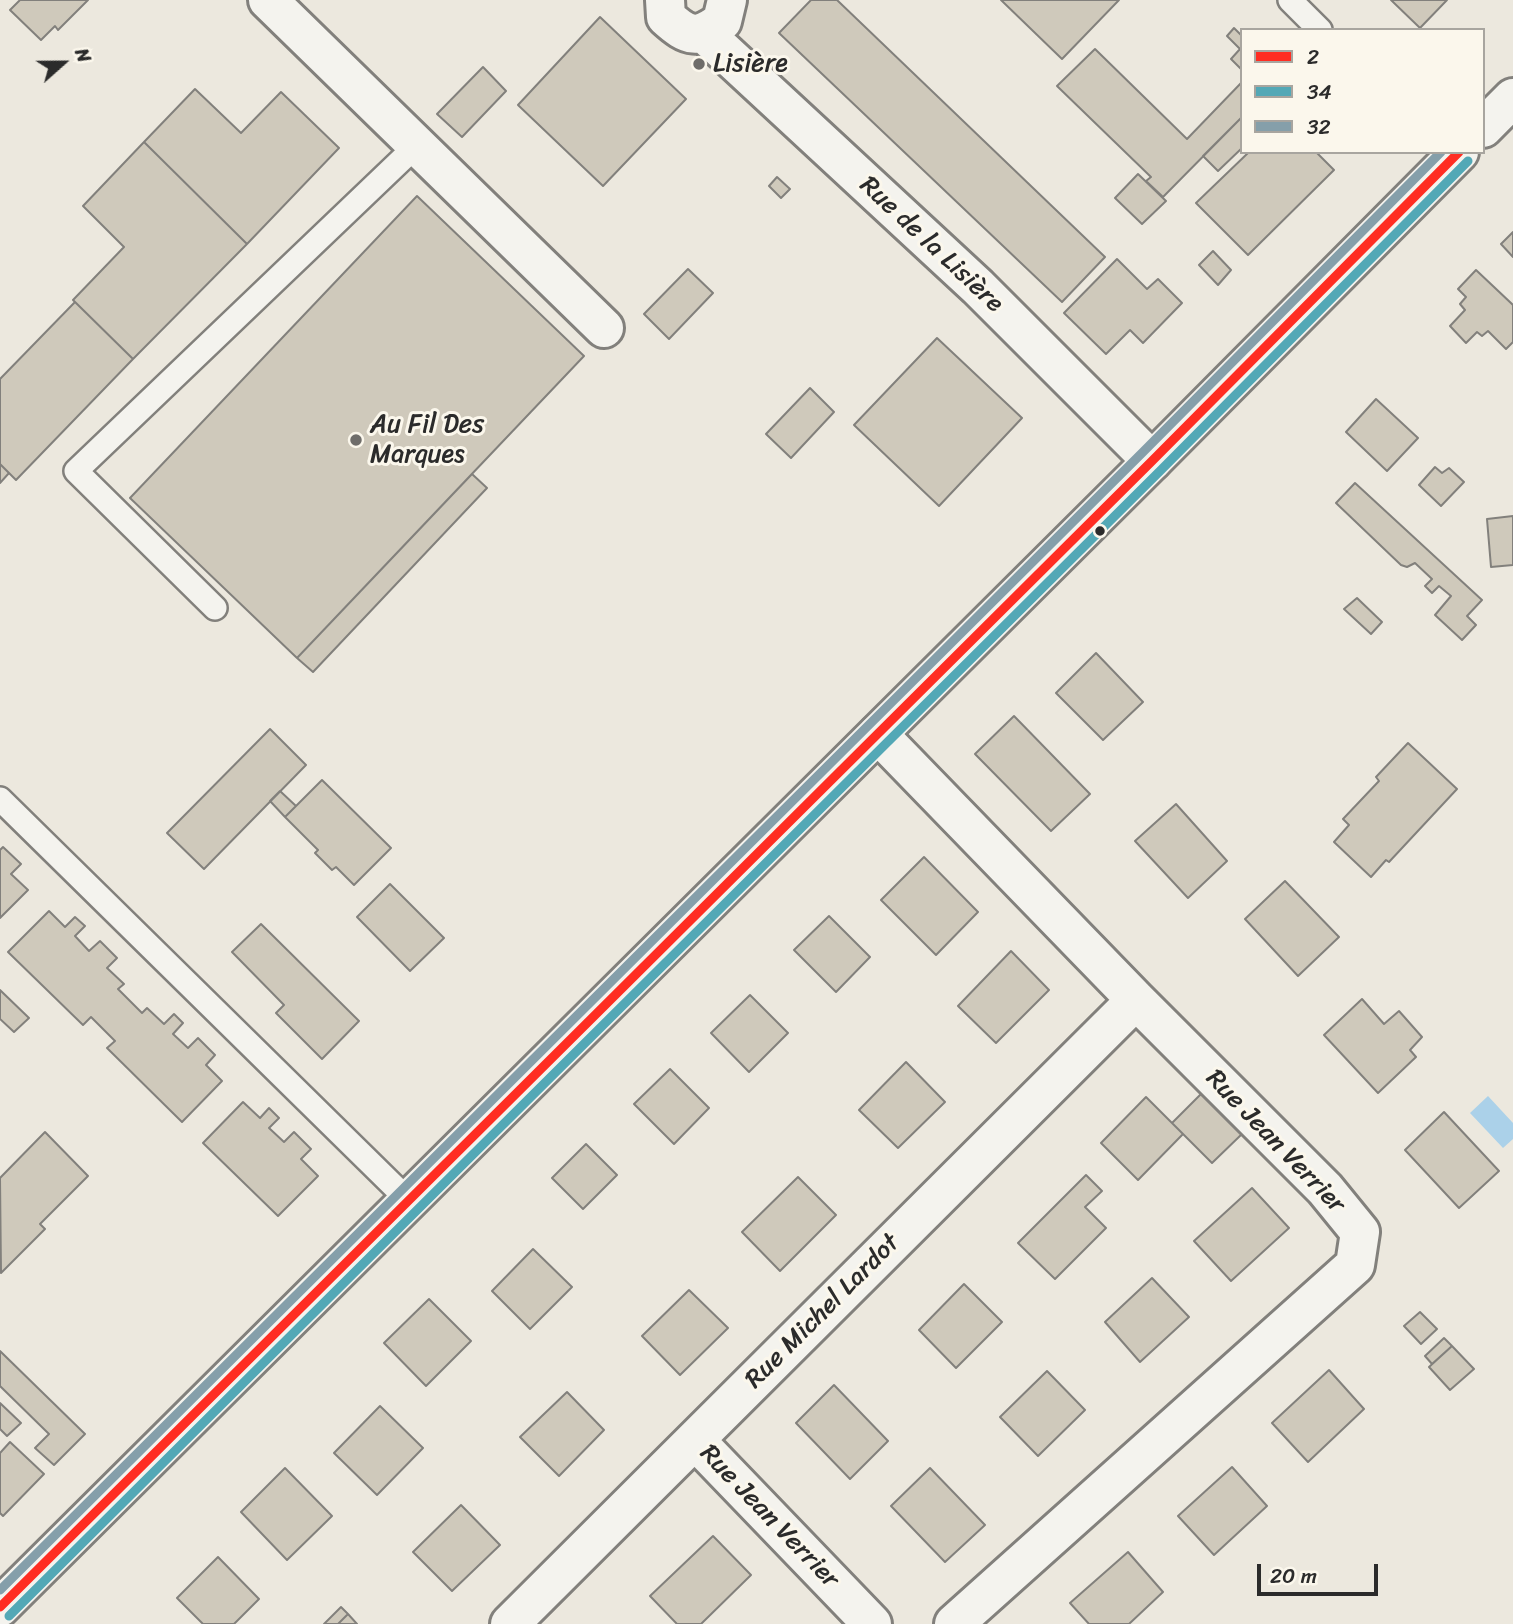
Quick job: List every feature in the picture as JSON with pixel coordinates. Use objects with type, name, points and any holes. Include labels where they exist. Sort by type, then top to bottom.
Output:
[{"type":"street","points":[[268,0],[604,328]]},
{"type":"street","name":"Rue de la Lisière","points":[[665,0],[666,18],[683,33],[705,34],[978,287],[1152,461]]},
{"type":"street","points":[[705,34],[722,21],[727,0]]},
{"type":"street","points":[[1485,126],[1513,97]]},
{"type":"street","points":[[0,1607],[1152,461],[1452,155]]},
{"type":"street","name":"Rue Jean Verrier","points":[[878,734],[1136,1000],[1325,1189],[1360,1232],[1355,1265],[954,1624]]},
{"type":"street","name":"Rue Michel Lardot","points":[[510,1624],[1136,1000]]},
{"type":"street","name":"Rue Jean Verrier","points":[[695,1440],[872,1624]]},
{"type":"lane","points":[[1290,0],[1318,28]]},
{"type":"lane","points":[[215,608],[76,471],[416,145]]},
{"type":"lane","points":[[0,799],[409,1201]]},
{"type":"water","points":[[1488,1096],[1513,1123],[1513,1139],[1503,1148],[1470,1113]]},
{"type":"building","points":[[20,0],[88,0],[58,30],[55,26],[41,40],[10,10]]},
{"type":"building","points":[[811,0],[837,0],[1105,257],[1062,302],[779,33]]},
{"type":"building","points":[[1001,0],[1119,0],[1062,59]]},
{"type":"building","points":[[1391,0],[1447,0],[1420,28]]},
{"type":"building","points":[[600,17],[686,99],[603,186],[518,105]]},
{"type":"building","points":[[1234,28],[1240,34],[1240,49],[1227,36]]},
{"type":"building","points":[[1095,49],[1187,139],[1240,84],[1240,119],[1163,197],[1146,181],[1151,177],[1057,86]]},
{"type":"building","points":[[1240,49],[1240,68],[1231,59]]},
{"type":"building","points":[[483,67],[506,91],[462,137],[437,114]]},
{"type":"building","points":[[195,89],[241,133],[281,92],[339,148],[247,244],[144,142]]},
{"type":"building","points":[[1240,119],[1240,150],[1218,171],[1203,156]]},
{"type":"building","points":[[144,142],[247,244],[133,359],[73,300],[124,247],[83,206]]},
{"type":"building","points":[[1247,154],[1318,154],[1334,170],[1248,255],[1196,203]]},
{"type":"building","points":[[1138,174],[1166,201],[1142,224],[1115,198]]},
{"type":"building","points":[[777,177],[790,189],[781,198],[769,186]]},
{"type":"building","points":[[417,196],[584,356],[297,658],[130,498]]},
{"type":"building","points":[[1513,232],[1513,257],[1501,244]]},
{"type":"building","points":[[1213,251],[1231,270],[1218,285],[1199,265]]},
{"type":"building","points":[[1117,259],[1147,289],[1158,279],[1182,303],[1143,343],[1130,330],[1106,354],[1064,313]]},
{"type":"building","points":[[688,269],[713,293],[669,339],[644,314]]},
{"type":"building","points":[[1476,270],[1513,305],[1513,342],[1506,349],[1488,331],[1482,336],[1477,332],[1466,343],[1450,326],[1465,310],[1460,304],[1466,297],[1458,289]]},
{"type":"building","points":[[75,302],[133,359],[16,480],[0,464],[0,379]]},
{"type":"building","points":[[937,338],[1022,418],[939,506],[854,425]]},
{"type":"building","points":[[810,388],[834,412],[791,458],[766,434]]},
{"type":"building","points":[[1376,399],[1418,438],[1387,471],[1346,432]]},
{"type":"building","points":[[0,464],[9,473],[0,483]]},
{"type":"building","points":[[1435,467],[1442,473],[1449,468],[1464,482],[1441,506],[1419,485]]},
{"type":"building","points":[[472,474],[487,488],[313,672],[297,658]]},
{"type":"building","points":[[1355,483],[1482,600],[1467,616],[1476,625],[1462,640],[1435,615],[1451,596],[1439,586],[1432,593],[1425,586],[1432,579],[1415,563],[1407,567],[1401,565],[1336,503]]},
{"type":"building","points":[[1513,516],[1513,565],[1491,567],[1487,519]]},
{"type":"building","points":[[1357,598],[1382,622],[1371,634],[1344,609]]},
{"type":"building","points":[[1096,653],[1143,702],[1103,740],[1056,693]]},
{"type":"building","points":[[1014,716],[1090,794],[1051,831],[975,754]]},
{"type":"building","points":[[270,729],[306,765],[204,869],[167,833]]},
{"type":"building","points":[[1408,743],[1457,789],[1389,862],[1386,860],[1371,877],[1334,842],[1349,825],[1343,819],[1379,781],[1376,777]]},
{"type":"building","points":[[322,780],[391,848],[354,885],[336,867],[332,870],[315,853],[318,850],[285,817]]},
{"type":"building","points":[[280,791],[296,806],[285,817],[270,801]]},
{"type":"building","points":[[1176,804],[1227,861],[1188,898],[1135,841]]},
{"type":"building","points":[[3,847],[21,864],[11,874],[28,890],[0,918],[0,850]]},
{"type":"building","points":[[924,857],[978,912],[936,955],[881,900]]},
{"type":"building","points":[[1285,881],[1339,937],[1298,976],[1245,919]]},
{"type":"building","points":[[390,884],[444,938],[410,971],[357,917]]},
{"type":"building","points":[[49,911],[65,927],[75,917],[85,926],[75,936],[89,951],[100,941],[117,958],[107,968],[124,984],[118,989],[142,1013],[147,1008],[164,1024],[174,1014],[183,1023],[173,1034],[188,1048],[198,1038],[215,1055],[206,1065],[222,1081],[182,1122],[107,1048],[115,1041],[91,1017],[83,1025],[8,952]]},
{"type":"building","points":[[829,916],[870,957],[836,992],[794,950]]},
{"type":"building","points":[[261,924],[359,1021],[322,1059],[276,1013],[284,1005],[232,952]]},
{"type":"building","points":[[1011,951],[1049,990],[996,1043],[958,1006]]},
{"type":"building","points":[[0,990],[29,1018],[14,1032],[0,1019]]},
{"type":"building","points":[[750,995],[788,1033],[749,1072],[711,1033]]},
{"type":"building","points":[[1362,999],[1384,1024],[1399,1011],[1422,1037],[1410,1050],[1416,1057],[1378,1093],[1324,1035]]},
{"type":"building","points":[[906,1062],[945,1102],[898,1148],[859,1110]]},
{"type":"building","points":[[670,1069],[709,1108],[674,1144],[634,1104]]},
{"type":"building","points":[[1204,1091],[1243,1133],[1212,1163],[1172,1123]]},
{"type":"building","points":[[1146,1097],[1183,1134],[1138,1180],[1101,1143]]},
{"type":"building","points":[[243,1102],[260,1118],[269,1108],[279,1118],[269,1128],[284,1142],[294,1132],[311,1149],[301,1159],[318,1176],[278,1216],[203,1143]]},
{"type":"building","points":[[1444,1112],[1499,1171],[1459,1208],[1405,1150]]},
{"type":"building","points":[[45,1132],[88,1176],[40,1224],[45,1229],[1,1273],[0,1178]]},
{"type":"building","points":[[586,1144],[617,1175],[583,1209],[552,1178]]},
{"type":"building","points":[[1086,1175],[1102,1191],[1085,1207],[1106,1228],[1055,1279],[1018,1243]]},
{"type":"building","points":[[798,1177],[836,1215],[780,1271],[742,1232]]},
{"type":"building","points":[[1252,1188],[1289,1228],[1231,1281],[1194,1241]]},
{"type":"building","points":[[533,1249],[572,1287],[530,1329],[492,1291]]},
{"type":"building","points":[[1152,1278],[1189,1317],[1140,1362],[1105,1322]]},
{"type":"building","points":[[964,1284],[1002,1322],[956,1368],[919,1330]]},
{"type":"building","points":[[689,1290],[728,1328],[680,1375],[642,1336]]},
{"type":"building","points":[[429,1299],[471,1341],[426,1386],[384,1343]]},
{"type":"building","points":[[1420,1312],[1437,1329],[1421,1344],[1404,1326]]},
{"type":"building","points":[[1444,1338],[1452,1346],[1432,1364],[1425,1356]]},
{"type":"building","points":[[1452,1346],[1474,1369],[1450,1390],[1429,1367]]},
{"type":"building","points":[[0,1351],[85,1434],[54,1465],[35,1448],[49,1434],[0,1386]]},
{"type":"building","points":[[1329,1370],[1364,1409],[1308,1462],[1272,1423]]},
{"type":"building","points":[[1047,1371],[1085,1410],[1038,1456],[1000,1417]]},
{"type":"building","points":[[834,1385],[888,1441],[850,1479],[796,1423]]},
{"type":"building","points":[[567,1392],[604,1430],[559,1476],[520,1437]]},
{"type":"building","points":[[0,1403],[21,1423],[7,1436],[0,1429]]},
{"type":"building","points":[[380,1406],[423,1448],[377,1495],[334,1453]]},
{"type":"building","points":[[10,1442],[44,1474],[3,1516],[0,1513],[0,1453]]},
{"type":"building","points":[[1232,1467],[1267,1506],[1214,1555],[1178,1516]]},
{"type":"building","points":[[285,1468],[332,1516],[287,1560],[241,1512]]},
{"type":"building","points":[[930,1468],[985,1525],[945,1562],[891,1506]]},
{"type":"building","points":[[461,1505],[500,1545],[452,1591],[413,1552]]},
{"type":"building","points":[[713,1536],[751,1575],[701,1624],[677,1624],[650,1596]]},
{"type":"building","points":[[1128,1552],[1163,1592],[1129,1624],[1089,1624],[1070,1603]]},
{"type":"building","points":[[218,1557],[259,1599],[234,1624],[203,1624],[177,1598]]},
{"type":"building","points":[[341,1607],[348,1614],[338,1624],[324,1624]]},
{"type":"building","points":[[348,1614],[357,1624],[338,1624]]},
{"type":"transit line","name":"32","points":[[0,1590],[1439,154]]},
{"type":"transit line","name":"2","points":[[0,1607],[1457,154]]},
{"type":"transit line","name":"34","points":[[9,1616],[1468,161]]},
{"type":"place","name":"Lisière","points":[[699,64]]},
{"type":"place","name":"Au Fil Des Marques","points":[[356,440]]}]
